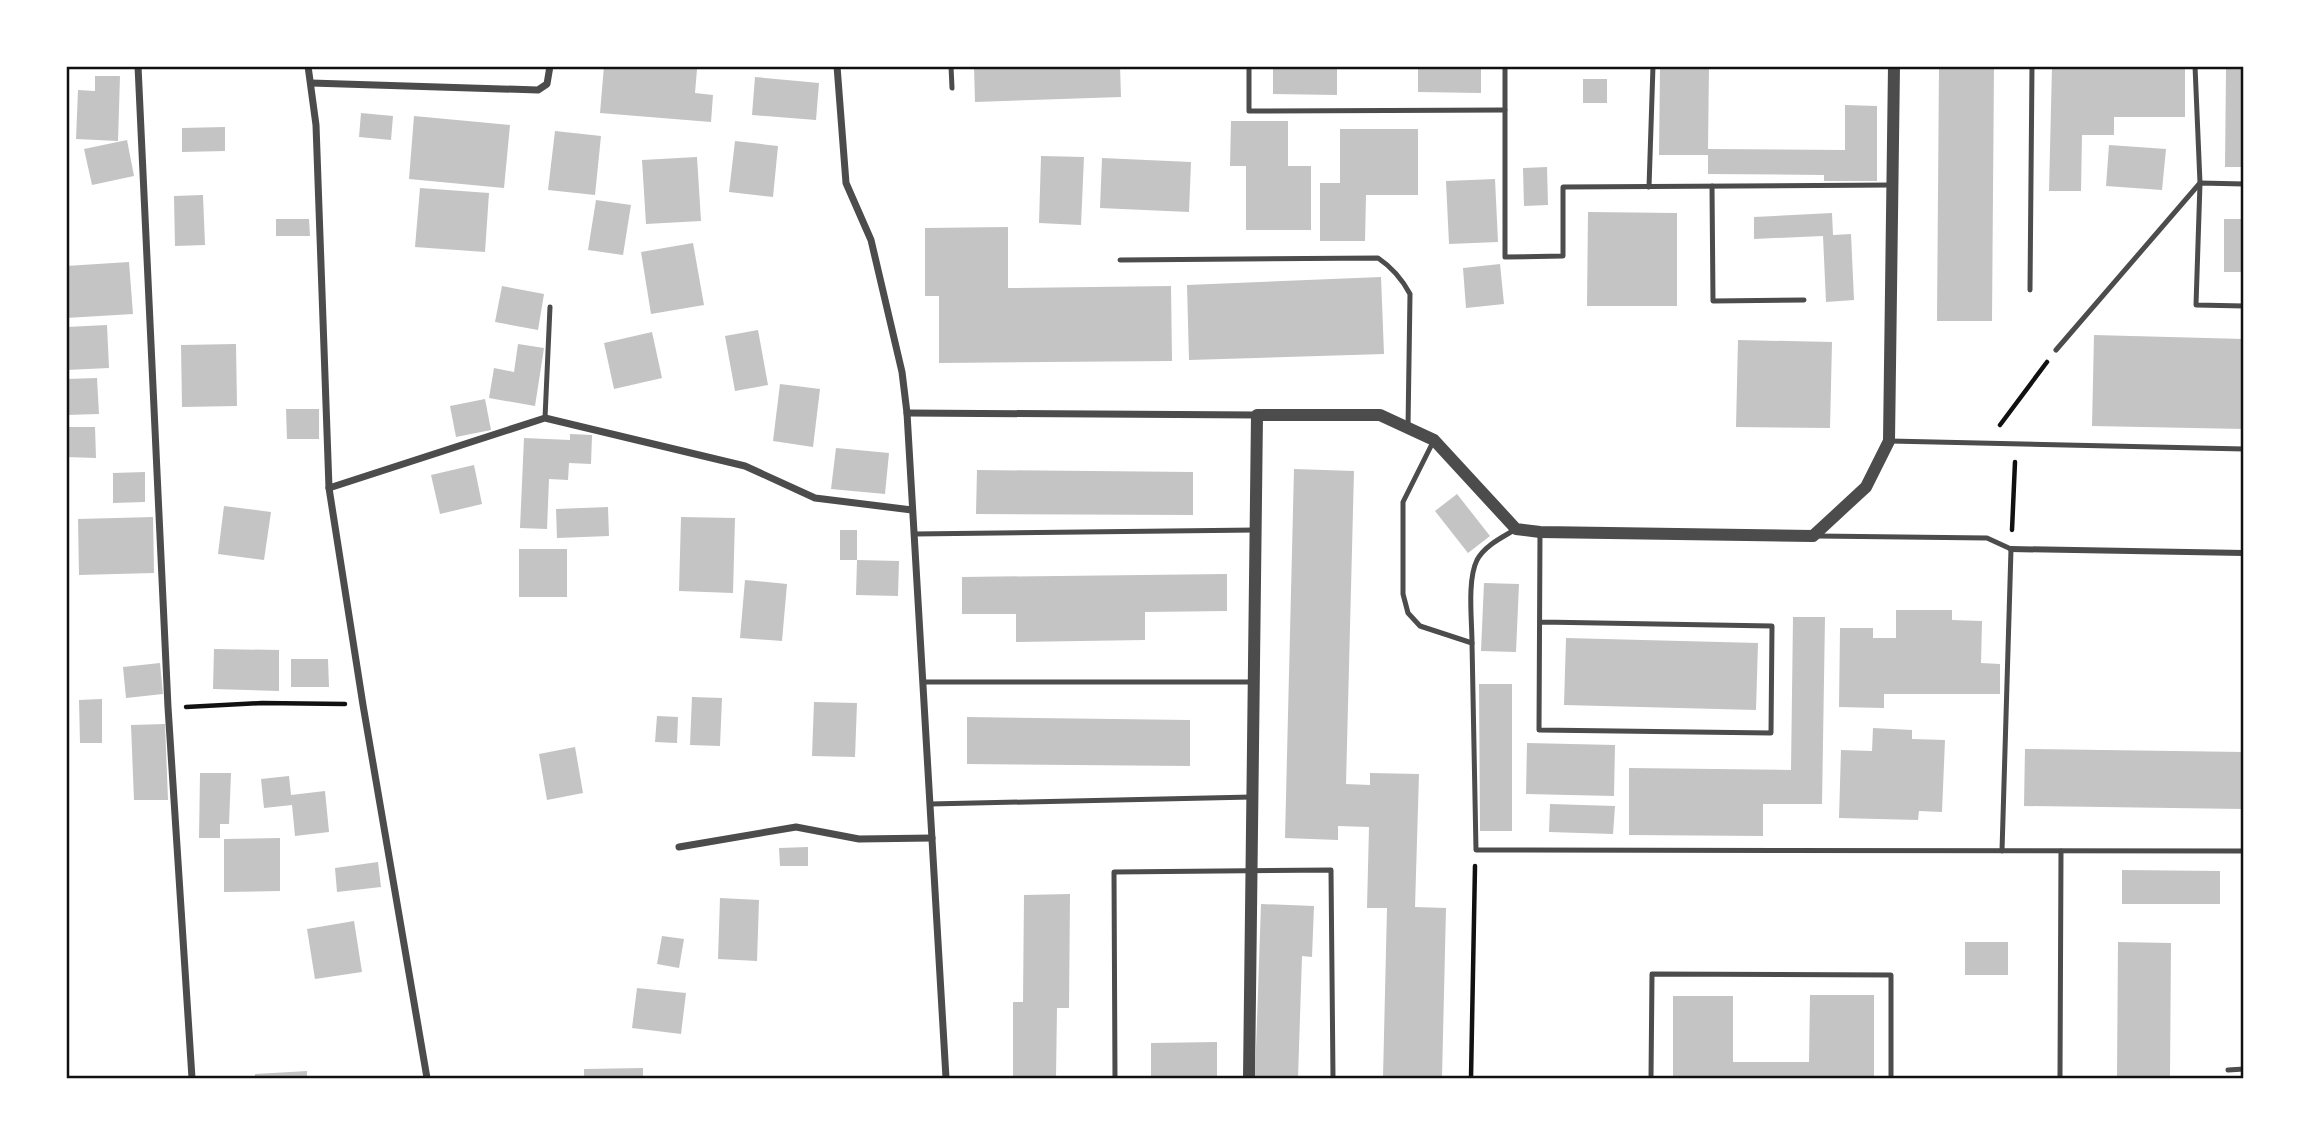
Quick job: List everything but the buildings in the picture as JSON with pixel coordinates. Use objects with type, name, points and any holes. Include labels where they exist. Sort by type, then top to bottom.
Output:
[{"type":"street","points":[[138,66],[168,708],[192,1079]]},
{"type":"street","points":[[309,66],[316,125],[329,488],[427,1079]]},
{"type":"street","points":[[311,83],[538,90],[547,84],[550,66]]},
{"type":"street","points":[[837,66],[846,183],[871,240],[902,372],[946,1079]]},
{"type":"street","points":[[906,413],[1380,415],[1434,440],[1516,529],[1540,532],[1813,536],[1866,487],[1889,441],[1894,66]]},
{"type":"street","points":[[1250,1079],[1257,415]]},
{"type":"street","points":[[329,488],[545,418],[744,466],[815,498],[912,510]]},
{"type":"street","points":[[2011,549],[2244,552]]},
{"type":"street","points":[[679,847],[796,827],[859,839],[932,838]]},
{"type":"lane","points":[[951,66],[951,88]]},
{"type":"lane","points":[[1249,66],[1249,111],[1505,110]]},
{"type":"lane","points":[[1504,66],[1505,257],[1563,256],[1563,187],[1892,185]]},
{"type":"lane","points":[[1649,187],[1653,66]]},
{"type":"lane","points":[[2030,290],[2032,66]]},
{"type":"lane","points":[[2195,66],[2200,183],[2196,305],[2244,306]]},
{"type":"lane","points":[[2200,183],[2244,184]]},
{"type":"lane","points":[[2056,350],[2200,183]]},
{"type":"lane","points":[[1713,186],[1713,301],[1804,300]]},
{"type":"lane","points":[[1120,260],[1378,258],[1403,280],[1410,294],[1408,427]]},
{"type":"lane","points":[[545,418],[550,307]]},
{"type":"lane","points":[[1434,440],[1403,502],[1403,594],[1408,613],[1420,626],[1472,643]]},
{"type":"lane","points":[[1889,441],[2244,449]]},
{"type":"lane","points":[[1516,529],[1493,543],[1477,560],[1472,583],[1476,850],[2244,851]]},
{"type":"lane","points":[[914,534],[1256,530]]},
{"type":"lane","points":[[1540,532],[1539,730],[1770,733],[1772,626],[1541,622]]},
{"type":"lane","points":[[1813,536],[1987,538],[2011,549],[2002,851]]},
{"type":"lane","points":[[923,682],[1254,682]]},
{"type":"lane","points":[[930,804],[1253,797]]},
{"type":"lane","points":[[2060,1079],[2061,851]]},
{"type":"lane","points":[[1115,1079],[1114,873],[1331,870],[1333,1079]]},
{"type":"lane","points":[[1651,1079],[1651,974],[1891,975],[1891,1079]]},
{"type":"lane","points":[[2228,1070],[2244,1069]]},
{"type":"path","points":[[1988,443],[2056,350]]},
{"type":"path","points":[[2011,549],[2016,444]]},
{"type":"path","points":[[168,708],[262,703],[363,705]]},
{"type":"path","points":[[1471,1079],[1476,850]]}]
